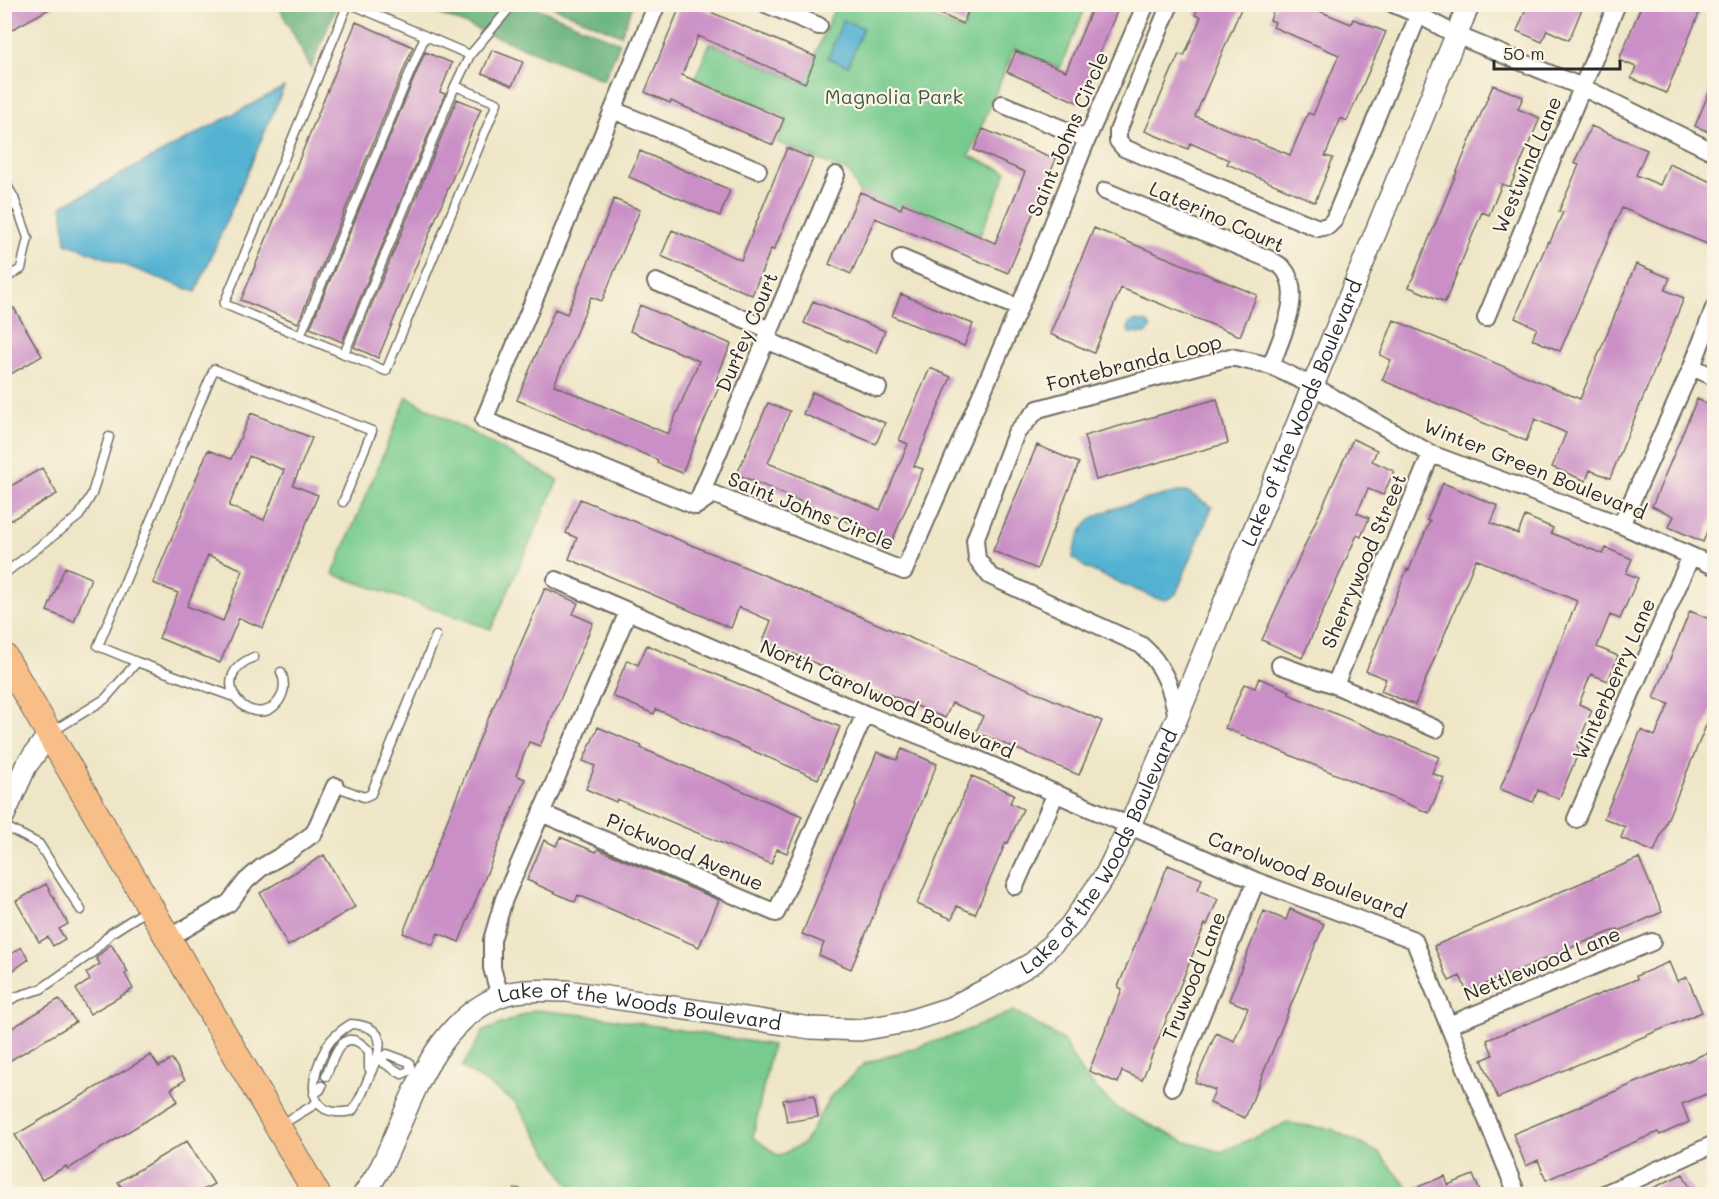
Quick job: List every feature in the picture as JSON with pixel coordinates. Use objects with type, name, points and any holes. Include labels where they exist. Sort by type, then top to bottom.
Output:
[{"type":"main road","points":[[4,656],[317,1194]]},
{"type":"street","points":[[657,4],[484,420],[696,506]]},
{"type":"street","points":[[766,4],[819,26]]},
{"type":"street","name":"Saint Johns Circle","points":[[696,506],[713,494],[904,571],[1019,308],[1146,4]]},
{"type":"street","points":[[1170,4],[1118,131],[1118,141],[1124,148],[1318,228],[1328,226],[1334,220],[1421,10]]},
{"type":"street","name":"Westwind Lane","points":[[1393,4],[1421,10],[1456,35],[1582,87],[1486,318]]},
{"type":"street","name":"Lake of the Woods Boulevard","points":[[364,1194],[380,1168],[417,1072],[466,1015],[500,996],[530,990],[567,991],[811,1028],[860,1030],[906,1022],[950,1008],[1034,962],[1070,926],[1106,874],[1177,718],[1469,4]]},
{"type":"street","points":[[1617,4],[1582,87],[1714,152]]},
{"type":"street","points":[[1002,104],[1088,139]]},
{"type":"street","points":[[614,110],[759,170]]},
{"type":"street","name":"Durfey Court","points":[[696,506],[836,175]]},
{"type":"street","name":"Laterino Court","points":[[1106,191],[1271,260],[1283,269],[1291,285],[1293,302],[1271,366]]},
{"type":"street","points":[[901,258],[1019,308]]},
{"type":"street","points":[[656,282],[878,388]]},
{"type":"street","points":[[1621,525],[1692,367],[1714,308]]},
{"type":"street","name":"Fontebranda Loop","points":[[1177,718],[1170,687],[1163,670],[1152,654],[1141,645],[990,576],[976,559],[975,540],[1016,433],[1038,409],[1231,357],[1271,366],[1313,386]]},
{"type":"street","points":[[1692,367],[1714,377]]},
{"type":"street","name":"Winter Green Boulevard","points":[[1313,386],[1431,454],[1621,525],[1714,566]]},
{"type":"street","name":"Sherrywood Street","points":[[1335,685],[1431,454]]},
{"type":"street","name":"Winterberry Lane","points":[[1576,819],[1691,556]]},
{"type":"street","name":"North Carolwood Boulevard","points":[[556,580],[865,714],[961,752],[1130,825]]},
{"type":"street","points":[[500,996],[492,968],[492,940],[504,899],[628,612]]},
{"type":"street","points":[[1280,665],[1335,685],[1436,729]]},
{"type":"street","name":"Pickwood Avenue","points":[[541,813],[776,913],[791,875],[865,714]]},
{"type":"street","points":[[4,815],[26,766],[50,733]]},
{"type":"street","points":[[167,939],[229,903],[262,867],[314,833],[335,786]]},
{"type":"street","points":[[1015,886],[1056,793]]},
{"type":"street","name":"Carolwood Boulevard","points":[[1130,825],[1256,881],[1414,940],[1517,1194]]},
{"type":"street","name":"Truwood Lane","points":[[1172,1088],[1256,881]]},
{"type":"street","name":"Nettlewood Lane","points":[[1449,1025],[1652,942]]},
{"type":"street","points":[[1604,1194],[1714,1144]]},
{"type":"lane","points":[[455,86],[497,103],[386,371],[224,304],[350,4],[470,55]]},
{"type":"lane","points":[[344,354],[455,86],[470,55],[513,4]]},
{"type":"lane","points":[[300,336],[425,36]]},
{"type":"lane","points":[[4,180],[14,198],[28,238],[21,268],[4,279]]},
{"type":"lane","points":[[4,221],[14,198]]},
{"type":"lane","points":[[234,697],[98,646],[214,369],[372,431],[343,502]]},
{"type":"lane","points":[[4,574],[79,516],[93,494],[109,437]]},
{"type":"lane","points":[[335,786],[364,797],[371,794],[436,636]]},
{"type":"lane","points":[[254,657],[235,670],[231,688],[239,703],[252,711],[269,709],[282,697],[284,688],[281,672]]},
{"type":"lane","points":[[50,733],[105,699],[137,662]]},
{"type":"lane","points":[[4,826],[39,844],[81,910]]},
{"type":"lane","points":[[4,1003],[41,989],[92,953],[111,933],[150,908]]},
{"type":"lane","points":[[351,1024],[365,1025],[378,1035],[381,1044],[380,1057],[367,1083],[358,1103],[352,1110],[332,1112],[315,1098],[312,1084],[327,1046],[338,1032],[351,1024]]},
{"type":"lane","points":[[326,1076],[342,1042],[352,1039],[360,1041],[369,1052],[371,1059],[367,1083]]},
{"type":"lane","points":[[380,1057],[387,1054],[408,1062],[417,1072]]},
{"type":"lane","points":[[277,1127],[315,1098],[322,1086]]},
{"type":"green space","points":[[278,5],[337,5],[311,68]]},
{"type":"green space","points":[[417,5],[530,5],[620,43],[604,80]]},
{"type":"green space","points":[[548,5],[633,5],[621,35]]},
{"type":"green space","name":"Magnolia Park","points":[[836,5],[901,5],[963,30],[974,5],[1070,5],[1084,11],[1060,68],[1014,49],[969,156],[1007,172],[980,235],[904,204],[901,210],[859,193],[850,173],[777,142],[787,117],[695,78],[710,43],[803,83]]},
{"type":"green space","points":[[407,397],[558,480],[491,629],[333,574]]},
{"type":"green space","points":[[535,1010],[595,1016],[772,1045],[753,1137],[779,1156],[804,1143],[831,1096],[864,1064],[958,1034],[1014,1011],[1063,1040],[1083,1075],[1116,1108],[1183,1141],[1221,1152],[1287,1123],[1331,1129],[1379,1153],[1410,1190],[1409,1194],[575,1194],[515,1102],[462,1067],[484,1031]]},
{"type":"water","points":[[843,20],[863,28],[848,66],[828,58]]},
{"type":"water","points":[[284,87],[196,292],[66,243],[62,206]]},
{"type":"water","points":[[1135,321],[1148,323],[1151,328],[1146,334],[1129,333],[1130,323]]},
{"type":"water","points":[[1178,492],[1188,492],[1212,507],[1176,594],[1166,600],[1155,598],[1086,568],[1073,558],[1079,537],[1091,519],[1119,507]]},
{"type":"building","points":[[4,4],[58,4],[4,34]]},
{"type":"building","points":[[681,4],[692,4],[816,57],[805,83],[698,36],[682,75],[784,119],[773,145],[645,92]]},
{"type":"building","points":[[917,4],[971,4],[963,24]]},
{"type":"building","points":[[1094,4],[1120,4],[1079,103],[1007,72],[1016,51],[1066,71]]},
{"type":"building","points":[[1200,4],[1243,4],[1195,116],[1290,155],[1308,113],[1313,115],[1339,55],[1273,27],[1275,22],[1270,20],[1276,4],[1314,4],[1312,8],[1351,24],[1353,19],[1386,32],[1347,121],[1341,118],[1325,156],[1333,158],[1315,202],[1227,164],[1229,160],[1190,143],[1188,149],[1145,131],[1179,54],[1184,56],[1201,17],[1195,15]]},
{"type":"building","points":[[1528,4],[1584,4],[1569,40],[1547,30],[1542,42],[1517,31]]},
{"type":"building","points":[[1642,4],[1703,4],[1666,93],[1631,78],[1636,67],[1619,60]]},
{"type":"building","points":[[356,22],[413,47],[298,323],[241,300]]},
{"type":"building","points":[[492,50],[523,62],[512,86],[482,73]]},
{"type":"building","points":[[425,52],[452,63],[440,92],[445,94],[342,342],[310,328]]},
{"type":"building","points":[[1714,81],[1714,134],[1695,126]]},
{"type":"building","points":[[1493,85],[1523,97],[1518,109],[1540,118],[1510,187],[1502,184],[1489,215],[1482,212],[1445,302],[1409,287]]},
{"type":"building","points":[[457,99],[481,109],[378,358],[354,347]]},
{"type":"building","points":[[1591,126],[1647,150],[1636,175],[1660,185],[1669,164],[1714,183],[1714,247],[1622,208],[1560,351],[1532,339],[1537,328],[1515,318],[1563,212],[1559,211],[1579,165],[1574,163]]},
{"type":"building","points":[[983,129],[1056,159],[1008,273],[875,218],[851,274],[829,264],[860,192],[901,209],[903,203],[995,243],[1025,172],[974,150]]},
{"type":"building","points":[[787,148],[813,159],[752,295],[661,256],[672,230],[741,260]]},
{"type":"building","points":[[640,151],[730,190],[720,216],[629,177]]},
{"type":"building","points":[[614,199],[640,210],[602,301],[591,297],[554,385],[668,434],[699,361],[630,331],[640,305],[731,344],[716,380],[721,382],[682,473],[657,463],[658,460],[517,400],[555,309],[567,314]]},
{"type":"building","points":[[1094,228],[1257,295],[1240,336],[1121,288],[1094,353],[1050,334]]},
{"type":"building","points":[[1636,264],[1670,278],[1665,290],[1684,298],[1610,478],[1590,470],[1586,481],[1552,467],[1566,433],[1535,419],[1526,441],[1382,380],[1391,360],[1380,355],[1394,320],[1580,399]]},
{"type":"building","points":[[901,294],[973,324],[964,346],[892,316]]},
{"type":"building","points":[[813,301],[885,331],[876,353],[804,323]]},
{"type":"building","points":[[14,308],[42,356],[4,378],[4,314]]},
{"type":"building","points":[[930,368],[951,377],[914,466],[923,469],[892,541],[737,474],[768,403],[790,411],[768,463],[880,510],[908,444],[899,440]]},
{"type":"building","points":[[812,392],[885,423],[876,444],[803,414]]},
{"type":"building","points":[[1217,399],[1228,443],[1096,480],[1084,436]]},
{"type":"building","points":[[1697,399],[1714,407],[1714,514],[1703,542],[1669,527],[1674,516],[1652,506]]},
{"type":"building","points":[[251,413],[312,438],[293,485],[318,495],[263,628],[239,618],[220,663],[159,638],[178,593],[153,583],[208,450],[231,459]],"holes":[[[249,456],[284,470],[264,520],[229,506]],[[208,555],[243,570],[223,621],[187,606]]]},
{"type":"building","points":[[1353,439],[1377,450],[1372,461],[1394,471],[1383,495],[1368,489],[1357,513],[1369,518],[1361,537],[1357,535],[1302,658],[1262,640]]},
{"type":"building","points":[[1037,445],[1079,463],[1037,569],[993,551]]},
{"type":"building","points":[[42,468],[57,494],[4,524],[4,490]]},
{"type":"building","points":[[1443,483],[1498,506],[1491,523],[1518,534],[1525,516],[1553,528],[1551,533],[1603,554],[1606,548],[1632,559],[1626,573],[1638,578],[1620,619],[1610,615],[1597,647],[1618,656],[1608,681],[1591,674],[1579,704],[1592,710],[1577,747],[1580,749],[1559,799],[1538,790],[1533,802],[1500,789],[1577,601],[1476,559],[1415,705],[1381,691],[1386,679],[1366,671],[1407,569],[1409,570],[1430,521],[1427,520]]},
{"type":"building","points":[[580,499],[776,580],[1102,721],[1079,775],[976,732],[983,716],[952,703],[945,718],[763,641],[771,621],[739,607],[731,628],[569,559],[577,538],[566,533]]},
{"type":"building","points":[[65,567],[91,578],[74,622],[47,611]]},
{"type":"building","points":[[545,588],[578,603],[573,614],[593,623],[540,746],[529,742],[516,775],[525,779],[459,942],[438,933],[433,945],[403,933],[481,735]]},
{"type":"building","points":[[1690,611],[1714,621],[1714,706],[1654,852],[1621,838],[1625,827],[1604,818],[1641,730],[1655,736],[1669,704],[1654,698]]},
{"type":"building","points":[[647,645],[840,727],[818,779],[656,709],[654,714],[612,696],[627,660],[638,665]]},
{"type":"building","points":[[1259,678],[1290,691],[1288,694],[1439,757],[1432,773],[1444,778],[1429,813],[1225,728],[1244,684],[1255,688]]},
{"type":"building","points":[[598,727],[642,746],[641,748],[802,816],[787,853],[777,849],[771,864],[617,799],[616,802],[586,789],[595,766],[583,761]]},
{"type":"building","points":[[902,749],[937,764],[851,969],[819,955],[824,943],[802,934],[877,752],[897,760]]},
{"type":"building","points":[[972,776],[1014,794],[1010,803],[1023,809],[975,914],[957,906],[952,919],[917,904]]},
{"type":"building","points":[[560,837],[596,852],[598,849],[719,900],[699,947],[578,895],[575,902],[527,880],[544,840],[556,846]]},
{"type":"building","points":[[324,855],[355,907],[288,946],[260,893]]},
{"type":"building","points":[[1639,858],[1662,912],[1467,992],[1460,976],[1449,981],[1434,946]]},
{"type":"building","points":[[1168,865],[1202,879],[1198,890],[1218,899],[1207,925],[1205,924],[1142,1080],[1122,1071],[1118,1083],[1089,1071],[1122,989],[1118,987]]},
{"type":"building","points":[[46,884],[68,924],[59,929],[65,939],[53,946],[48,937],[39,942],[16,901]]},
{"type":"building","points":[[1290,909],[1324,924],[1245,1118],[1210,1103],[1215,1090],[1195,1082],[1216,1033],[1234,1041],[1248,1008],[1229,1000],[1264,911],[1286,920]]},
{"type":"building","points":[[111,944],[128,972],[125,974],[133,989],[90,1014],[76,989],[90,980],[86,973],[100,964],[96,958]]},
{"type":"building","points":[[21,947],[29,959],[4,977],[4,960]]},
{"type":"building","points":[[1669,962],[1677,981],[1687,977],[1702,1012],[1498,1098],[1482,1060],[1493,1055],[1487,1040],[1637,979],[1636,976]]},
{"type":"building","points":[[59,999],[76,1022],[4,1064],[4,1033]]},
{"type":"building","points":[[1714,1050],[1714,1091],[1682,1104],[1689,1122],[1660,1135],[1658,1132],[1546,1180],[1538,1160],[1526,1166],[1513,1134]]},
{"type":"building","points":[[151,1055],[159,1067],[172,1059],[185,1080],[171,1089],[178,1101],[68,1169],[66,1166],[42,1180],[15,1135]]},
{"type":"building","points":[[814,1095],[818,1117],[787,1122],[783,1100]]},
{"type":"building","points":[[187,1141],[214,1184],[196,1194],[126,1194],[118,1182]]},
{"type":"building","points":[[1683,1174],[1693,1194],[1640,1194]]},
{"type":"building","points":[[1473,1175],[1481,1194],[1400,1194],[1445,1176],[1448,1185]]}]
